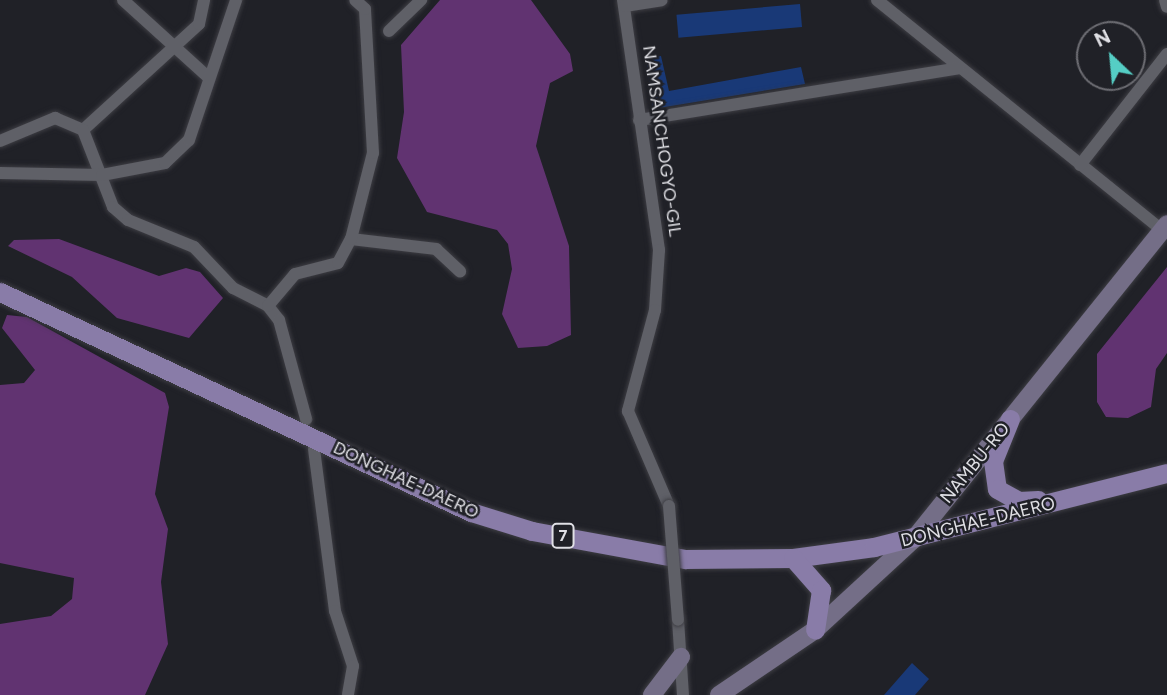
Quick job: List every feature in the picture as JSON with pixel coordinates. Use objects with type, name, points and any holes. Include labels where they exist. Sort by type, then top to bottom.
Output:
[{"type":"main road","name":"DONGHAE-DAERO","points":[[0,292],[471,512],[532,531],[685,559],[793,558],[914,539],[1167,473]]},
{"type":"main road","points":[[1010,419],[993,461],[997,489],[1019,501],[1074,497]]},
{"type":"main road","points":[[793,558],[821,590],[816,629]]},
{"type":"street","points":[[124,0],[209,78]]},
{"type":"street","points":[[83,130],[171,44],[199,24],[204,0]]},
{"type":"street","points":[[0,173],[102,175],[165,163],[189,140],[236,0]]},
{"type":"street","points":[[268,306],[295,274],[338,263],[351,239],[373,153],[365,9],[355,0]]},
{"type":"street","points":[[389,32],[421,0]]},
{"type":"street","points":[[624,3],[662,0]]},
{"type":"street","points":[[877,0],[1080,165],[1164,227]]},
{"type":"street","points":[[1165,0],[1167,7]]},
{"type":"street","name":"NAMSANCHOGYO-GIL","points":[[624,3],[660,250],[655,310],[628,411],[670,506],[682,693]]},
{"type":"street","points":[[1080,165],[1167,54]]},
{"type":"street","points":[[639,120],[959,68]]},
{"type":"street","points":[[0,141],[55,118],[83,130],[113,207],[128,220],[194,247],[233,288],[268,306],[279,320],[306,419]]},
{"type":"street","name":"NAMBU-RO","points":[[719,695],[816,629],[914,539],[1164,227]]},
{"type":"street","points":[[351,239],[436,248],[460,271]]},
{"type":"street","points":[[314,449],[335,611],[353,666],[348,695]]},
{"type":"street","points":[[652,695],[681,657]]},
{"type":"shaded area","points":[[440,0],[531,0],[570,54],[573,71],[550,83],[536,146],[569,246],[571,335],[547,346],[518,348],[502,314],[512,269],[508,244],[497,230],[427,212],[397,158],[404,112],[401,45]]},
{"type":"shaded area","points":[[59,239],[159,276],[186,268],[200,272],[223,298],[189,338],[117,318],[72,277],[8,246],[14,240]]},
{"type":"shaded area","points":[[1167,267],[1167,353],[1156,369],[1151,407],[1128,418],[1106,417],[1097,402],[1097,354]]},
{"type":"shaded area","points":[[7,315],[27,317],[165,393],[169,407],[155,494],[168,529],[161,582],[168,644],[145,695],[0,695],[0,624],[51,616],[72,599],[74,578],[0,563],[0,385],[24,383],[35,370],[2,328]]},
{"type":"building","points":[[800,4],[802,27],[678,38],[676,15]]},
{"type":"building","points":[[661,56],[669,91],[801,67],[805,84],[653,109],[646,58]]},
{"type":"building","points":[[912,663],[929,679],[915,695],[884,695]]}]
